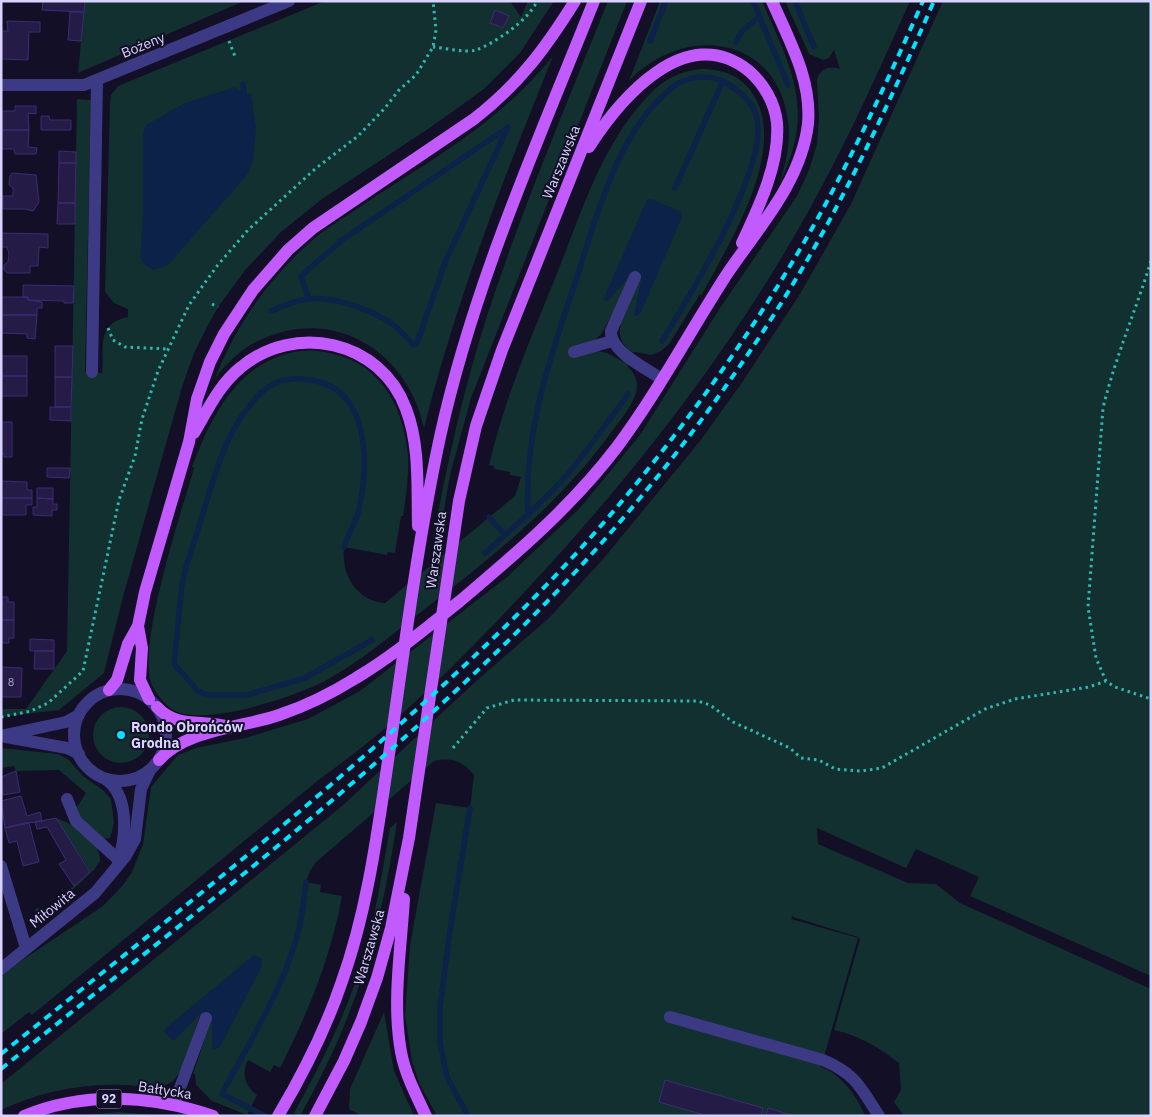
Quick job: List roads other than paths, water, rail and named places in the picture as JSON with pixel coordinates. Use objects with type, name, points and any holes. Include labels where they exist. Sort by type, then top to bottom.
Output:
[{"type":"main road","points":[[110,690],[117,680],[128,644],[138,626],[145,592],[189,442],[197,399],[210,362],[238,312],[271,268],[313,228],[497,102],[540,55],[575,1]]},
{"type":"main road","name":"Warszawska","points":[[280,1112],[307,1065],[342,983],[358,931],[376,839],[419,551],[440,435],[459,364],[486,277],[594,1]]},
{"type":"main road","name":"Warszawska","points":[[315,1116],[344,1061],[374,986],[396,905],[463,478],[483,403],[641,1]]},
{"type":"main road","points":[[156,764],[176,745],[228,727],[276,716],[322,698],[358,677],[424,630],[521,549],[580,492],[618,445],[788,184],[806,135],[808,103],[802,70],[772,1]]},
{"type":"main road","points":[[572,174],[611,116],[640,84],[660,69],[684,59],[709,55],[727,59],[746,68],[764,87],[772,104],[777,123],[776,143],[767,183],[727,275]]},
{"type":"main road","points":[[189,442],[227,381],[239,368],[262,353],[275,347],[300,341],[328,343],[352,350],[384,372],[399,392],[407,409],[415,453],[419,551]]},
{"type":"main road","points":[[138,626],[142,648],[140,680],[153,703],[172,720],[214,722],[228,727]]},
{"type":"main road","points":[[408,838],[397,1015],[401,1053],[407,1075],[426,1116]]},
{"type":"main road","name":"Bałtycka","points":[[24,1116],[60,1105],[92,1100],[123,1099],[174,1104],[213,1116]]},
{"type":"street","name":"Bożeny","points":[[1,85],[84,85],[290,1]]},
{"type":"street","points":[[92,372],[97,80]]},
{"type":"street","points":[[635,277],[611,331],[612,341],[618,349],[662,379]]},
{"type":"street","points":[[574,352],[612,341]]},
{"type":"street","points":[[1,736],[66,722],[79,715],[93,698],[110,690],[131,690],[153,703],[165,723],[164,749],[156,764],[133,780],[114,781],[103,778]]},
{"type":"street","points":[[79,715],[74,736],[79,754],[86,766],[114,786],[121,802],[123,833],[119,863]]},
{"type":"street","points":[[1,736],[67,748],[79,754]]},
{"type":"street","name":"Miłowita","points":[[1,970],[95,893],[119,863],[135,839],[141,789],[156,764]]},
{"type":"street","points":[[67,799],[76,821],[119,863]]},
{"type":"street","points":[[1,866],[26,948]]},
{"type":"street","points":[[670,1017],[823,1060],[840,1068],[850,1074],[860,1086],[879,1116]]},
{"type":"street","points":[[174,1104],[206,1018]]},
{"type":"water","points":[[235,87],[244,94],[251,93],[256,128],[253,161],[247,175],[168,265],[154,270],[146,266],[140,258],[143,211],[143,133],[146,125],[183,104]]},
{"type":"water","points":[[651,199],[681,212],[682,217],[640,314],[636,316],[634,315],[641,280],[630,275],[608,301],[603,300],[647,200]]},
{"type":"water","points":[[254,955],[261,958],[262,966],[220,1047],[212,1050],[212,1018],[201,1013],[175,1040],[172,1040],[164,1031],[166,1028]]},
{"type":"waterway","points":[[650,41],[666,1]]},
{"type":"waterway","points":[[753,1],[788,85]]},
{"type":"waterway","points":[[795,1],[814,47]]},
{"type":"waterway","points":[[736,42],[742,31],[759,17]]},
{"type":"waterway","points":[[528,516],[530,453],[541,392],[594,224],[613,173],[624,148],[638,125],[654,105],[673,87],[685,80],[699,77],[713,78],[731,86],[748,101],[756,115],[758,137],[752,164],[725,230],[708,263],[662,341]]},
{"type":"waterway","points":[[675,188],[723,81]]},
{"type":"waterway","points":[[243,84],[244,94]]},
{"type":"waterway","points":[[271,311],[293,302],[307,299],[340,302],[362,308],[382,318],[394,325],[414,345],[417,343],[446,260],[508,127]]},
{"type":"waterway","points":[[309,299],[301,276],[342,240],[507,128]]},
{"type":"waterway","points":[[344,547],[359,509],[364,471],[364,450],[361,430],[355,412],[344,397],[330,386],[303,379],[277,382],[261,393],[248,407],[229,438],[222,455],[183,578],[174,664],[198,691],[207,695],[247,695],[305,678],[372,640]]},
{"type":"waterway","points":[[485,553],[537,506],[566,476],[628,394]]},
{"type":"waterway","points":[[489,517],[505,535]]},
{"type":"waterway","points":[[468,1116],[447,1077],[440,1043],[440,1007],[450,930],[470,808]]},
{"type":"waterway","points":[[265,1116],[222,1094],[267,1011],[286,968],[300,924],[306,882]]},
{"type":"railway","points":[[1,1054],[251,852],[397,727],[519,613],[605,521],[685,422],[781,281],[824,207],[850,156],[888,79],[923,1]]},
{"type":"railway","points":[[1,1069],[219,894],[362,775],[499,650],[602,542],[677,453],[746,358],[778,309],[835,210],[886,107],[934,1]]},
{"type":"place","name":"Rondo Obrońców Grodna","points":[[121,735]]}]
